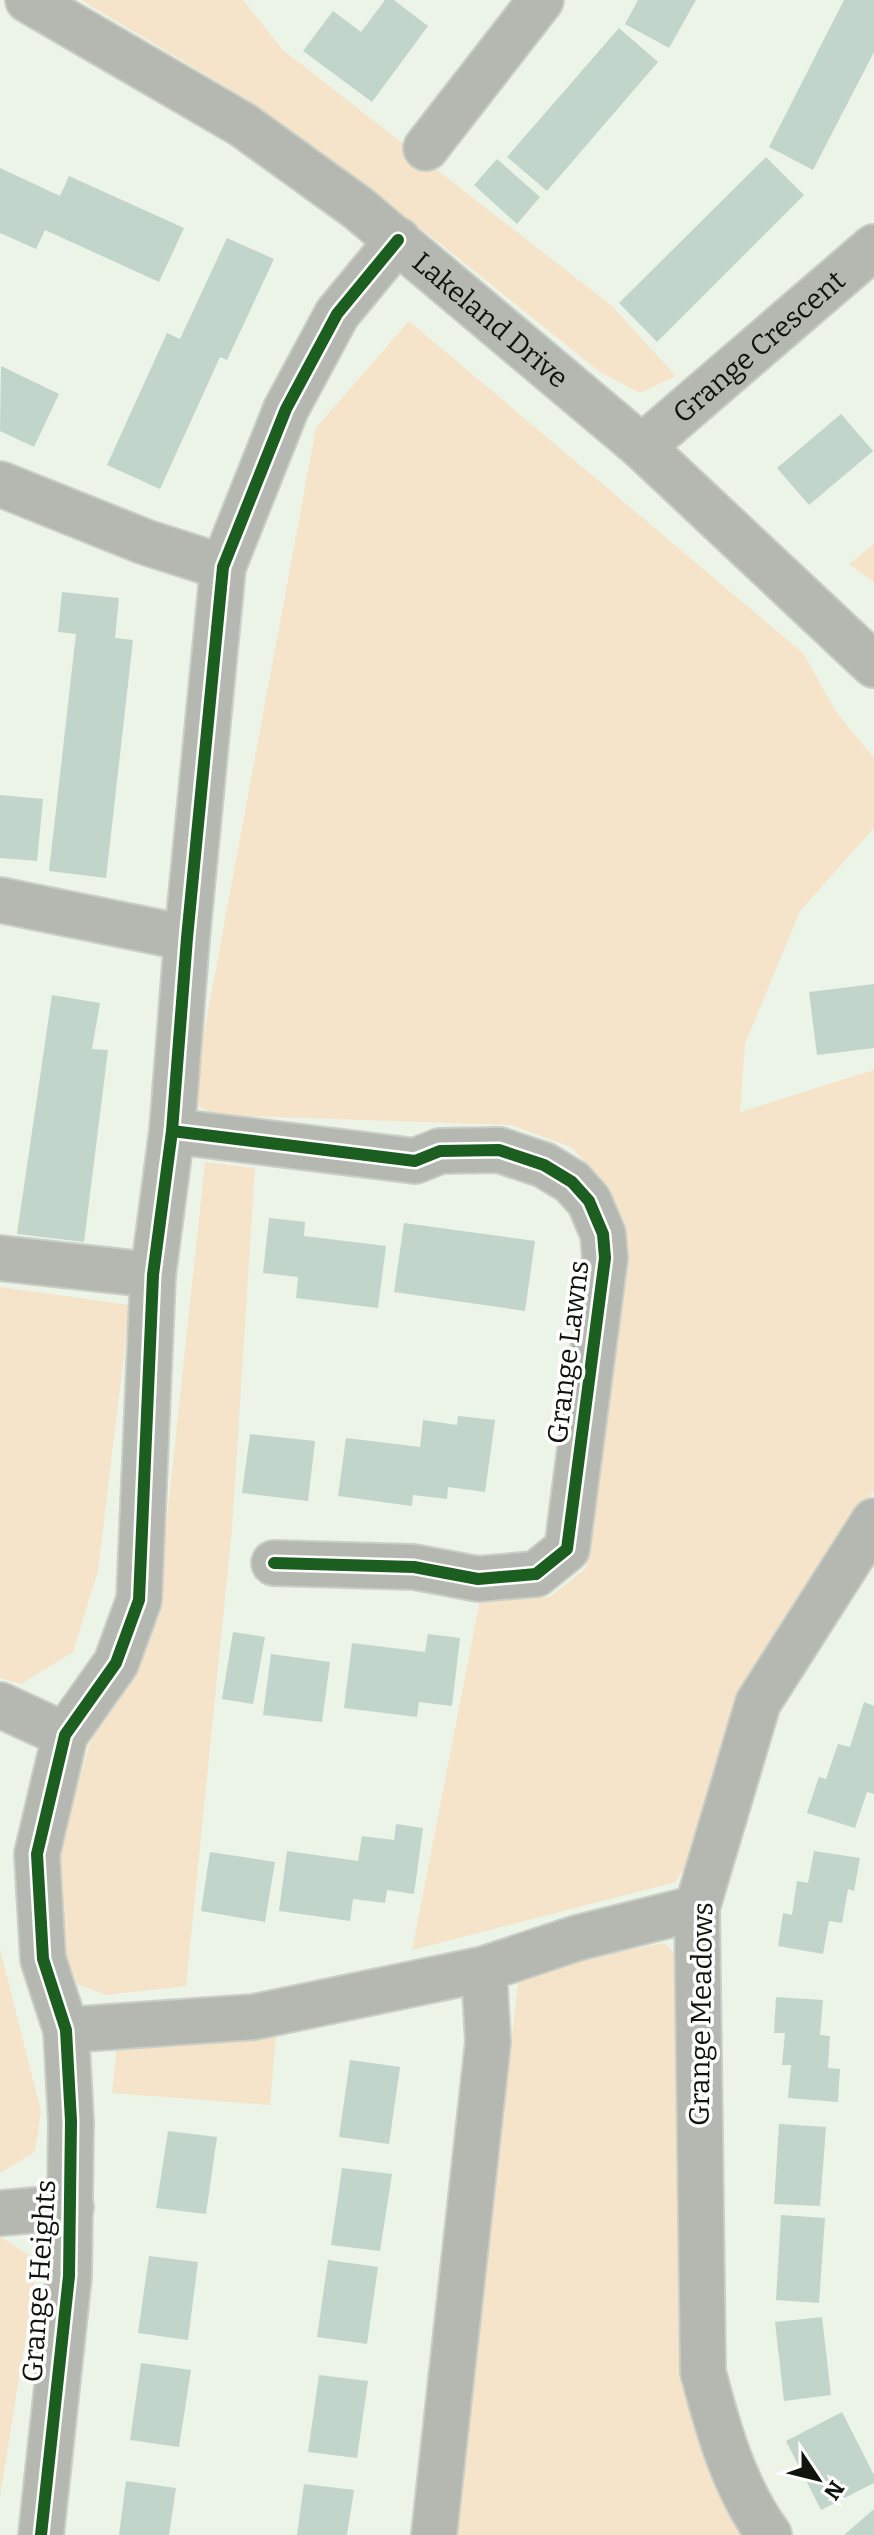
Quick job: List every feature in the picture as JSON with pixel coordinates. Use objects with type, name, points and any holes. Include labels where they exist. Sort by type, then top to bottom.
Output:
[{"type":"street","name":"Lakeland Drive","points":[[28,0],[243,125],[358,208],[642,447],[874,665]]},
{"type":"street","points":[[426,148],[541,0]]},
{"type":"street","points":[[0,1705],[65,1735],[116,1663],[139,1600],[153,1275],[172,1131],[187,938],[223,567],[286,409],[337,314],[398,240]]},
{"type":"street","name":"Grange Crescent","points":[[642,447],[874,247]]},
{"type":"street","points":[[0,484],[145,542],[223,567]]},
{"type":"street","points":[[0,900],[187,938]]},
{"type":"street","name":"Grange Lawns","points":[[172,1131],[415,1161],[440,1151],[499,1150],[544,1165],[572,1182],[589,1201],[603,1234],[605,1258],[567,1549],[536,1574],[478,1579],[414,1567],[274,1563]]},
{"type":"street","points":[[0,1258],[153,1275]]},
{"type":"street","name":"Grange Meadows","points":[[769,2535],[756,2517],[720,2439],[703,2372],[697,1908],[758,1703],[874,1521]]},
{"type":"street","name":"Grange Heights","points":[[41,2535],[69,2276],[71,2121],[66,2030],[43,1959],[37,1854],[65,1735]]},
{"type":"street","points":[[66,2030],[254,2017],[484,1969],[577,1938],[697,1908]]},
{"type":"street","points":[[434,2535],[488,2042],[484,1969]]},
{"type":"street","points":[[0,2213],[71,2207]]},
{"type":"shaded area","points":[[81,0],[243,0],[283,50],[612,306],[676,376],[640,393],[600,372],[437,241],[246,99]]},
{"type":"shaded area","points":[[409,321],[803,653],[837,713],[874,758],[874,828],[800,911],[745,1044],[740,1112],[874,1070],[874,1490],[792,1619],[693,1853],[676,1882],[412,1950],[480,1600],[550,1597],[586,1568],[622,1257],[611,1189],[571,1147],[511,1125],[217,1115],[191,1103],[316,428]]},
{"type":"shaded area","points":[[874,544],[874,582],[849,564]]},
{"type":"shaded area","points":[[205,1162],[255,1168],[232,1529],[186,1986],[106,1995],[77,1984],[61,1941],[61,1842],[90,1742],[133,1666],[160,1584]]},
{"type":"shaded area","points":[[0,1287],[130,1305],[98,1571],[73,1652],[21,1684],[0,1678]]},
{"type":"shaded area","points":[[664,1943],[682,1961],[683,2375],[749,2535],[455,2535],[518,1983],[535,1969]]},
{"type":"shaded area","points":[[0,1949],[41,2111],[35,2152],[0,2173]]},
{"type":"shaded area","points":[[276,2036],[270,2105],[112,2093],[117,2044]]},
{"type":"shaded area","points":[[0,2236],[38,2261],[0,2497]]},
{"type":"building","points":[[385,0],[394,0],[428,26],[372,102],[303,51],[333,11],[361,32]]},
{"type":"building","points":[[638,0],[696,0],[669,48],[625,24]]},
{"type":"building","points":[[844,0],[874,0],[874,52],[813,170],[769,147]]},
{"type":"building","points":[[619,28],[658,62],[547,191],[507,157]]},
{"type":"building","points":[[766,157],[804,195],[657,342],[619,303]]},
{"type":"building","points":[[497,159],[540,197],[517,224],[474,185]]},
{"type":"building","points":[[0,168],[60,196],[69,176],[184,228],[159,282],[45,230],[36,249],[0,233]]},
{"type":"building","points":[[227,238],[274,259],[227,360],[220,357],[160,489],[107,465],[167,333],[180,339]]},
{"type":"building","points":[[1,366],[59,394],[34,447],[0,431]]},
{"type":"building","points":[[841,414],[873,451],[809,505],[777,468]]},
{"type":"building","points":[[62,592],[119,598],[115,638],[133,640],[106,878],[49,871],[76,634],[58,632]]},
{"type":"building","points":[[0,795],[43,799],[37,861],[0,858]]},
{"type":"building","points":[[874,984],[874,1048],[817,1055],[809,992]]},
{"type":"building","points":[[52,995],[100,1003],[92,1049],[108,1050],[84,1242],[17,1234]]},
{"type":"building","points":[[269,1218],[305,1222],[304,1236],[386,1246],[378,1308],[296,1298],[298,1277],[263,1273]]},
{"type":"building","points":[[404,1223],[535,1241],[525,1311],[394,1292]]},
{"type":"building","points":[[458,1416],[495,1420],[485,1492],[448,1487],[447,1499],[413,1495],[412,1506],[338,1496],[346,1438],[420,1447],[423,1420],[457,1425]]},
{"type":"building","points":[[250,1434],[315,1441],[308,1501],[242,1493]]},
{"type":"building","points":[[233,1632],[265,1637],[253,1704],[222,1699]]},
{"type":"building","points":[[428,1634],[460,1638],[452,1706],[419,1702],[417,1717],[344,1708],[352,1643],[425,1652]]},
{"type":"building","points":[[271,1654],[330,1662],[322,1722],[263,1715]]},
{"type":"building","points":[[864,1702],[874,1706],[874,1794],[867,1792],[855,1828],[807,1813],[819,1777],[826,1779],[838,1744],[850,1747]]},
{"type":"building","points":[[396,1824],[423,1828],[414,1894],[387,1890],[385,1903],[353,1899],[350,1921],[279,1911],[287,1851],[358,1861],[362,1836],[394,1840]]},
{"type":"building","points":[[814,1851],[860,1858],[854,1891],[848,1889],[842,1923],[829,1921],[823,1954],[778,1946],[783,1913],[792,1915],[797,1881],[808,1883]]},
{"type":"building","points":[[210,1852],[275,1862],[265,1922],[201,1911]]},
{"type":"building","points":[[776,1997],[823,2000],[820,2035],[830,2036],[828,2068],[840,2069],[838,2102],[788,2098],[791,2065],[782,2065],[785,2033],[774,2033]]},
{"type":"building","points":[[350,2060],[400,2067],[389,2144],[339,2137]]},
{"type":"building","points":[[779,2124],[826,2127],[820,2206],[774,2204]]},
{"type":"building","points":[[168,2131],[217,2137],[206,2214],[156,2208]]},
{"type":"building","points":[[342,2168],[392,2174],[380,2251],[331,2245]]},
{"type":"building","points":[[781,2215],[825,2218],[819,2303],[776,2300]]},
{"type":"building","points":[[149,2256],[198,2262],[188,2340],[138,2333]]},
{"type":"building","points":[[328,2260],[378,2267],[367,2344],[317,2337]]},
{"type":"building","points":[[822,2317],[831,2395],[784,2401],[775,2322]]},
{"type":"building","points":[[141,2363],[191,2370],[179,2447],[130,2440]]},
{"type":"building","points":[[319,2375],[368,2381],[357,2458],[308,2452]]},
{"type":"building","points":[[842,2412],[874,2475],[874,2483],[821,2510],[786,2441]]},
{"type":"building","points":[[126,2481],[176,2488],[169,2535],[119,2535]]},
{"type":"building","points":[[304,2484],[354,2490],[347,2535],[297,2535]]},
{"type":"building","points":[[874,2509],[874,2535],[844,2535]]},
{"type":"cycle path","points":[[41,2535],[69,2276],[71,2121],[66,2030],[43,1959],[37,1854],[65,1735],[116,1663],[139,1600],[153,1275],[172,1131],[187,938],[223,567],[286,409],[337,314],[398,240]]},
{"type":"cycle path","points":[[172,1131],[415,1161],[440,1151],[499,1150],[544,1165],[572,1182],[589,1201],[603,1234],[605,1258],[567,1549],[536,1574],[478,1579],[414,1567],[274,1563]]}]
